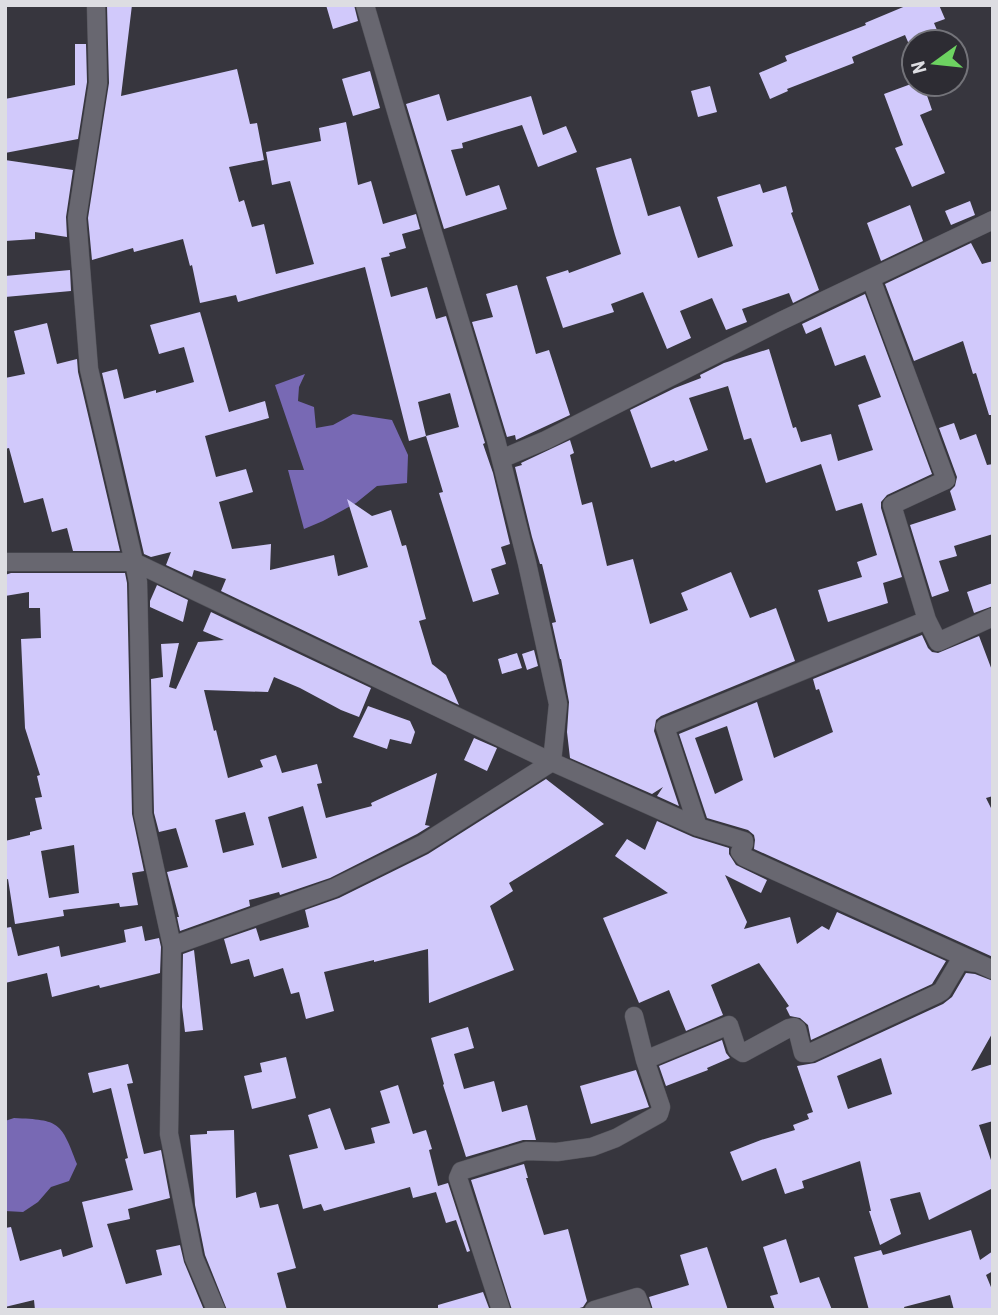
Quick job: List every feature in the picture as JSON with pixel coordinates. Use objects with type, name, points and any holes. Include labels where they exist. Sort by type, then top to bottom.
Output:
[{"type":"street","points":[[96,5],[98,83],[76,218],[89,369],[138,582],[143,814],[173,946],[169,1134],[194,1258],[216,1310]]},
{"type":"street","points":[[365,5],[501,459],[527,563],[558,704],[552,762]]},
{"type":"street","points":[[501,459],[546,440],[781,321],[993,220]]},
{"type":"street","points":[[871,279],[946,481],[892,505],[927,620],[938,642],[993,617]]},
{"type":"street","points":[[5,562],[134,562],[552,762],[698,827],[744,841],[740,852],[744,857],[986,967]]},
{"type":"street","points":[[698,827],[665,727],[927,620]]},
{"type":"street","points":[[173,946],[334,888],[423,844],[552,762]]},
{"type":"street","points":[[645,1060],[729,1025],[737,1049],[743,1054],[794,1027],[803,1053],[810,1053],[942,991],[956,966],[962,961],[986,967]]},
{"type":"street","points":[[501,1310],[458,1178],[459,1174],[461,1171],[526,1151],[557,1152],[592,1147],[616,1138],[659,1114],[661,1107],[634,1016]]},
{"type":"street","points":[[594,1310],[638,1297],[642,1310]]},
{"type":"shaded area","points":[[305,374],[299,387],[298,401],[314,407],[316,428],[333,425],[353,414],[392,420],[408,455],[407,483],[377,486],[356,503],[304,529],[288,470],[304,470],[275,385]]},
{"type":"shaded area","points":[[14,1118],[41,1120],[57,1126],[67,1139],[77,1164],[69,1181],[51,1187],[38,1202],[23,1212],[5,1211],[5,1121]]},
{"type":"building","points":[[107,5],[132,5],[121,96],[237,69],[250,124],[257,123],[264,160],[229,167],[239,202],[244,200],[252,227],[264,224],[276,274],[314,264],[290,181],[272,185],[266,152],[321,141],[319,128],[346,122],[358,185],[371,181],[383,224],[416,214],[420,229],[402,234],[406,248],[381,258],[391,297],[427,287],[436,319],[446,316],[485,443],[483,444],[510,544],[501,547],[506,564],[491,569],[499,594],[473,602],[439,493],[443,492],[426,436],[409,441],[365,267],[238,302],[236,295],[200,303],[183,239],[134,252],[133,248],[92,260],[88,218],[109,83]],"holes":[[[450,393],[459,427],[426,436],[418,402]]]},
{"type":"building","points":[[326,5],[354,5],[358,21],[333,29]]},
{"type":"building","points":[[908,5],[939,5],[945,19],[934,23],[936,28],[900,28],[900,37],[852,57],[854,63],[787,89],[788,91],[770,99],[759,73],[787,61],[785,56],[866,25],[865,23]]},
{"type":"building","points":[[75,44],[86,44],[87,82],[78,139],[5,153],[5,99],[75,85]]},
{"type":"building","points":[[370,71],[380,108],[353,116],[342,79]]},
{"type":"building","points":[[710,86],[717,112],[698,117],[691,91]]},
{"type":"building","points":[[900,88],[900,98],[928,98],[932,110],[920,115],[945,173],[912,187],[895,148],[903,145],[884,94]]},
{"type":"building","points":[[439,94],[447,121],[531,96],[543,135],[566,126],[577,152],[538,167],[522,125],[462,143],[463,148],[451,150],[466,196],[499,185],[507,209],[444,229],[406,104]]},
{"type":"building","points":[[631,158],[648,216],[680,206],[698,258],[733,246],[717,197],[760,184],[763,193],[786,186],[793,212],[791,213],[819,290],[793,303],[789,293],[742,309],[747,322],[726,330],[712,298],[680,311],[691,338],[667,349],[643,292],[611,304],[614,312],[563,328],[546,277],[568,270],[569,273],[621,254],[596,168]]},
{"type":"building","points":[[5,160],[73,170],[66,217],[67,237],[35,232],[35,239],[5,241]]},
{"type":"building","points":[[970,201],[975,215],[951,225],[945,211]]},
{"type":"building","points":[[910,205],[923,241],[881,261],[867,223]]},
{"type":"building","points":[[971,243],[982,264],[993,261],[993,415],[989,415],[963,341],[914,361],[885,284]]},
{"type":"building","points":[[70,270],[71,291],[5,297],[5,276]]},
{"type":"building","points":[[517,285],[536,354],[549,350],[570,415],[516,440],[515,435],[507,437],[472,322],[493,317],[486,294]]},
{"type":"building","points":[[865,294],[932,474],[887,495],[881,502],[902,577],[883,583],[888,603],[828,622],[818,590],[862,577],[857,562],[877,555],[862,503],[836,511],[821,464],[766,483],[751,438],[744,440],[728,386],[689,398],[708,450],[651,468],[630,410],[701,378],[700,375],[724,363],[769,349],[793,428],[796,427],[801,442],[831,434],[838,461],[873,450],[858,405],[881,397],[865,355],[835,366],[821,327],[806,334],[802,324]]},
{"type":"building","points":[[200,312],[229,412],[265,401],[269,418],[205,436],[216,477],[246,469],[253,492],[219,502],[232,549],[271,544],[270,570],[334,555],[338,576],[368,567],[347,499],[372,516],[391,510],[402,546],[406,545],[426,619],[419,621],[432,664],[446,675],[459,705],[221,591],[226,579],[194,570],[192,577],[166,565],[171,552],[151,557],[144,554],[102,373],[117,369],[124,399],[194,382],[184,347],[159,354],[150,325]]},
{"type":"building","points":[[47,323],[57,364],[77,359],[120,551],[73,551],[67,528],[52,532],[43,498],[24,503],[9,448],[5,449],[5,378],[25,374],[14,331]]},
{"type":"building","points":[[954,423],[960,440],[976,434],[987,465],[993,464],[993,534],[954,546],[957,556],[939,561],[949,591],[932,597],[910,525],[956,510],[950,491],[955,486],[957,477],[939,428]]},
{"type":"building","points":[[570,440],[574,453],[570,455],[582,505],[592,502],[607,566],[633,559],[650,624],[688,610],[681,593],[731,572],[750,618],[776,608],[795,661],[656,720],[654,731],[679,806],[657,796],[663,787],[652,794],[570,758],[567,732],[569,702],[552,623],[556,622],[515,467]]},
{"type":"building","points":[[125,573],[132,814],[144,871],[132,873],[138,905],[120,907],[119,903],[63,910],[64,916],[15,924],[8,879],[5,880],[5,841],[42,829],[35,798],[42,797],[37,776],[40,775],[25,728],[21,639],[41,638],[40,608],[29,608],[29,592],[5,596],[5,575]],"holes":[[[74,845],[79,893],[49,898],[41,851]]]},
{"type":"building","points":[[993,583],[993,606],[974,613],[967,592]]},
{"type":"building","points":[[157,585],[188,600],[183,622],[150,607]]},
{"type":"building","points":[[211,612],[371,688],[359,717],[274,677],[268,692],[204,690],[228,778],[263,767],[260,760],[276,755],[282,773],[317,764],[322,783],[317,784],[326,818],[372,806],[371,803],[437,773],[425,825],[430,826],[417,834],[330,878],[280,895],[279,892],[249,900],[250,906],[180,931],[167,872],[188,867],[176,828],[159,832],[154,813],[151,679],[163,677],[161,644],[179,643],[169,687],[176,689],[198,642],[224,640],[203,631]],"holes":[[[303,806],[317,858],[282,868],[268,817]],[[245,812],[254,845],[223,853],[215,820]]]},
{"type":"building","points":[[922,635],[928,648],[938,653],[979,636],[993,673],[993,796],[986,798],[993,812],[993,957],[754,849],[754,835],[748,830],[707,818],[679,734],[757,702],[774,758],[833,732],[813,679]],"holes":[[[727,726],[743,780],[715,794],[695,738]]]},
{"type":"building","points":[[534,650],[538,666],[527,670],[522,654]]},
{"type":"building","points":[[517,653],[522,668],[502,674],[498,659]]},
{"type":"building","points":[[368,706],[410,721],[415,732],[411,744],[390,739],[387,749],[353,737]]},
{"type":"building","points":[[474,738],[497,748],[487,771],[464,760]]},
{"type":"building","points":[[546,779],[604,824],[509,883],[513,891],[490,906],[514,970],[429,1003],[428,949],[374,960],[324,972],[334,1011],[306,1019],[299,992],[291,994],[283,968],[254,977],[249,959],[231,964],[224,939],[256,928],[260,941],[309,927],[305,910],[339,898],[428,854]]},
{"type":"building","points":[[657,821],[693,837],[729,848],[729,854],[736,865],[767,880],[761,893],[725,875],[747,922],[744,929],[790,917],[797,944],[822,926],[829,930],[837,912],[946,961],[932,984],[811,1040],[808,1025],[800,1018],[790,1016],[786,1008],[789,1006],[759,963],[711,985],[723,1015],[686,1031],[669,990],[639,1003],[603,918],[668,893],[615,856],[627,839],[645,850]]},
{"type":"building","points":[[142,926],[145,941],[159,938],[160,973],[52,997],[47,973],[5,983],[5,928],[11,927],[18,956],[59,946],[61,957],[126,942],[124,930]]},
{"type":"building","points":[[194,950],[203,1030],[185,1032],[182,1007],[183,954]]},
{"type":"building","points":[[966,973],[993,981],[993,1032],[971,1071],[993,1064],[993,1121],[979,1125],[993,1166],[993,1188],[929,1220],[920,1192],[890,1199],[901,1234],[880,1245],[869,1211],[860,1161],[802,1181],[804,1188],[785,1194],[776,1168],[742,1181],[730,1152],[795,1130],[793,1125],[809,1119],[807,1114],[813,1112],[797,1066],[815,1063],[943,1004],[952,997]],"holes":[[[881,1058],[892,1094],[848,1109],[837,1076]]]},
{"type":"building","points":[[468,1027],[474,1048],[454,1054],[464,1089],[494,1081],[502,1112],[527,1105],[536,1140],[523,1140],[466,1157],[431,1038]]},
{"type":"building","points":[[722,1040],[730,1058],[707,1068],[708,1070],[666,1086],[659,1066]]},
{"type":"building","points":[[286,1057],[296,1098],[252,1109],[244,1076],[262,1072],[260,1063]]},
{"type":"building","points":[[128,1064],[133,1083],[127,1084],[144,1154],[161,1150],[170,1198],[128,1209],[130,1219],[107,1224],[126,1284],[162,1275],[156,1250],[180,1245],[184,1262],[204,1310],[35,1310],[34,1300],[5,1307],[5,1228],[11,1227],[20,1261],[61,1249],[63,1257],[93,1247],[82,1202],[133,1190],[111,1088],[93,1093],[88,1073]]},
{"type":"building","points":[[636,1070],[649,1107],[591,1124],[580,1086]]},
{"type":"building","points":[[398,1085],[413,1134],[426,1130],[438,1186],[448,1183],[470,1251],[467,1252],[456,1220],[446,1223],[436,1192],[413,1198],[410,1187],[324,1211],[321,1204],[303,1209],[289,1155],[318,1148],[308,1115],[330,1108],[345,1150],[375,1143],[371,1128],[390,1123],[380,1091]]},
{"type":"building","points":[[234,1130],[236,1198],[256,1192],[260,1208],[278,1204],[296,1268],[277,1273],[287,1310],[227,1310],[205,1255],[195,1205],[190,1135]]},
{"type":"building","points":[[524,1164],[544,1235],[568,1229],[587,1301],[583,1307],[573,1310],[512,1310],[471,1180]]},
{"type":"building","points":[[971,1230],[980,1260],[993,1251],[993,1271],[986,1275],[993,1292],[993,1310],[954,1310],[950,1295],[904,1307],[905,1310],[869,1310],[854,1257],[881,1250],[883,1255]]},
{"type":"building","points":[[786,1239],[800,1283],[819,1277],[832,1310],[775,1310],[770,1296],[778,1294],[763,1247]]},
{"type":"building","points":[[707,1247],[728,1310],[653,1310],[649,1297],[689,1285],[680,1255]]},
{"type":"building","points":[[483,1292],[489,1308],[438,1310],[438,1305]]}]
